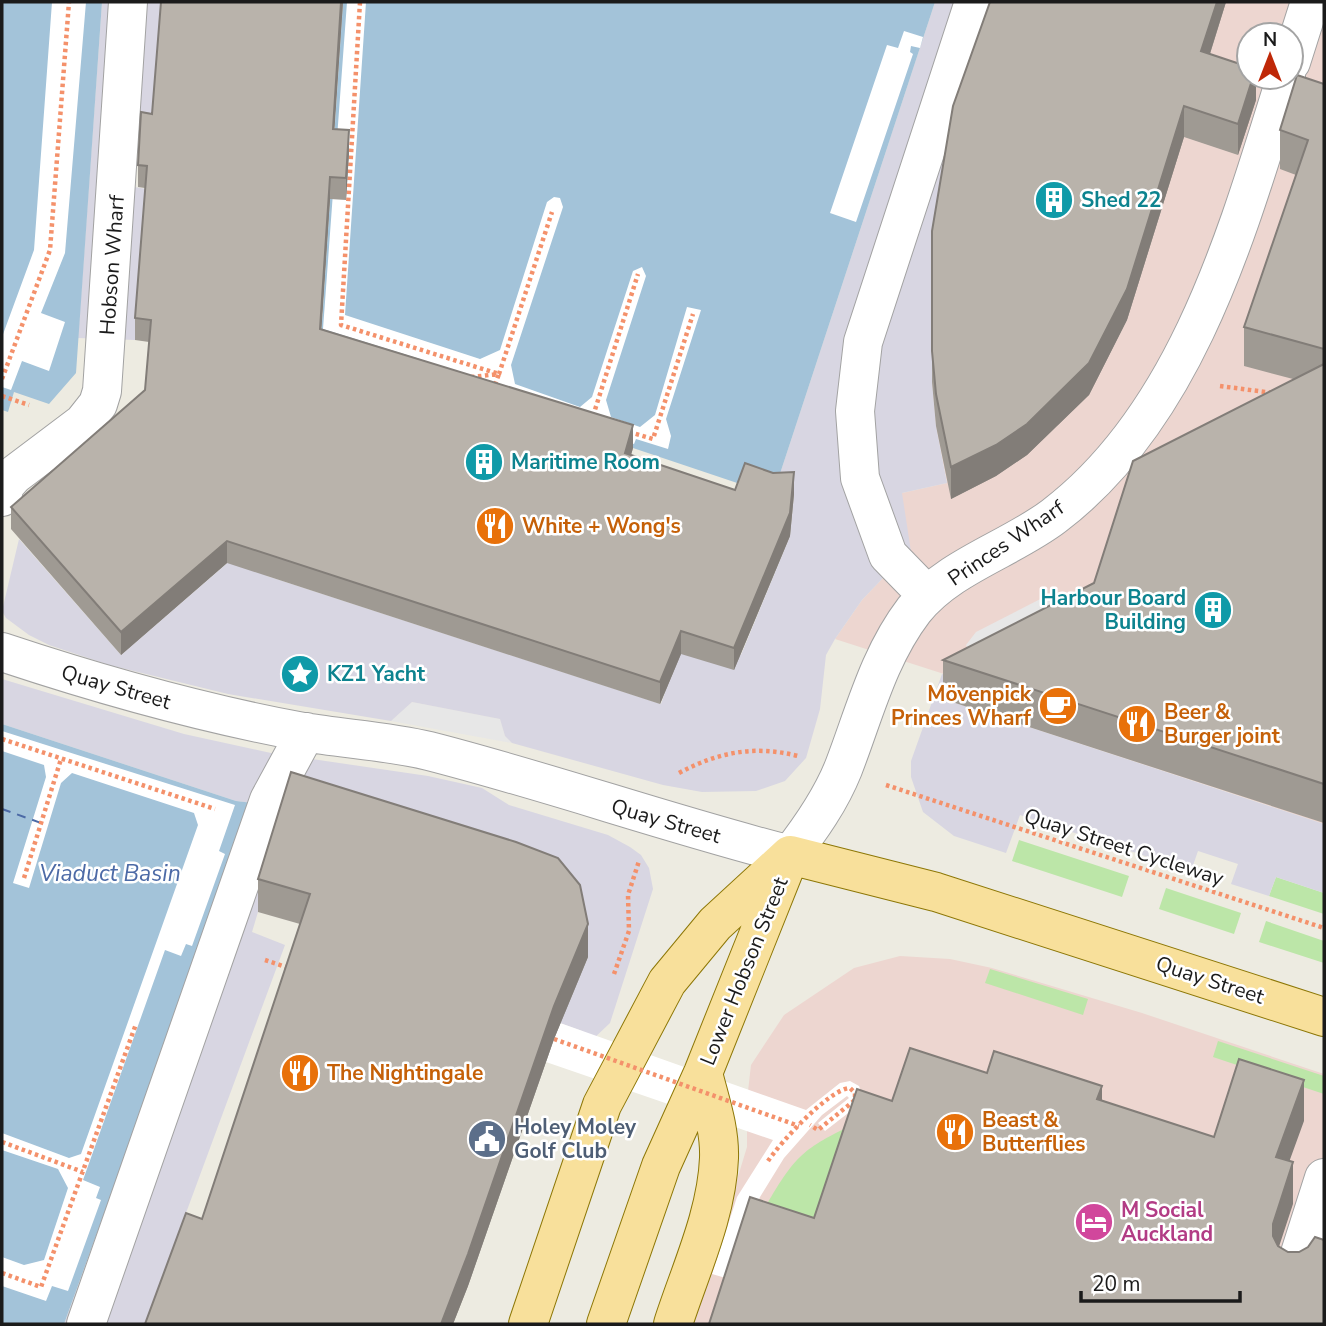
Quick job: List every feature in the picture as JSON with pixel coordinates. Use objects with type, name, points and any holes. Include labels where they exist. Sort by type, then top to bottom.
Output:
[{"type":"main road","name":"Quay Street","points":[[790,855],[947,895],[1324,1017]]},
{"type":"main road","name":"Lower Hobson Street","points":[[606,1324],[661,1166],[703,1073],[790,855]]},
{"type":"main road","name":"Lower Hobson Street","points":[[528,1324],[602,1105],[667,982],[715,924],[790,855]]},
{"type":"main road","points":[[673,1324],[712,1203],[717,1178],[718,1134],[703,1073]]},
{"type":"street","name":"Hobson Wharf","points":[[3,489],[89,417],[102,391],[128,2]]},
{"type":"street","points":[[927,595],[888,555],[860,478],[855,411],[863,342],[974,2]]},
{"type":"street","points":[[1304,21],[1310,2]]},
{"type":"street","name":"Princes Wharf","points":[[790,855],[829,800],[863,707],[909,617],[927,595],[1054,515],[1101,471],[1139,428],[1170,380],[1231,252],[1282,91]]},
{"type":"street","name":"Quay Street","points":[[2,652],[86,681],[194,709],[306,732],[430,752],[685,828],[790,855]]},
{"type":"street","points":[[86,1324],[269,800],[306,732]]},
{"type":"street","points":[[1294,1272],[1324,1178]]},
{"type":"path","points":[[2,379],[50,250],[69,2]]},
{"type":"path","points":[[360,2],[341,325],[499,374]]},
{"type":"path","points":[[506,394],[493,390],[552,212]]},
{"type":"path","points":[[592,419],[638,274]]},
{"type":"path","points":[[616,427],[653,439],[692,314]]},
{"type":"path","points":[[460,374],[473,377],[499,374]]},
{"type":"path","points":[[1170,380],[1280,394]]},
{"type":"path","points":[[2,396],[12,399]]},
{"type":"path","points":[[580,416],[604,424]]},
{"type":"path","points":[[2,740],[215,809],[210,822]]},
{"type":"path","points":[[671,778],[696,764],[752,749],[770,749],[806,758]]},
{"type":"path","points":[[24,878],[61,759]]},
{"type":"path","name":"Quay Street Cycleway","points":[[915,794],[1324,928]]},
{"type":"path","points":[[611,980],[629,931],[628,895],[641,855]]},
{"type":"path","points":[[278,964],[291,969]]},
{"type":"path","points":[[2,1273],[41,1287],[140,1015]]},
{"type":"path","points":[[554,1039],[799,1126],[839,1089],[852,1090],[855,1100],[818,1130],[810,1125]]},
{"type":"path","points":[[2,1142],[83,1172]]},
{"type":"shaded area","points":[[102,2],[162,2],[152,136],[138,134],[134,187],[147,189],[135,340],[78,338]]},
{"type":"shaded area","points":[[935,2],[1002,2],[953,136],[932,262],[932,382],[936,426],[947,483],[902,493],[912,558],[883,578],[862,600],[835,639],[826,655],[820,709],[806,758],[785,781],[756,791],[702,792],[663,785],[512,743],[505,736],[500,719],[412,702],[391,721],[228,694],[109,665],[49,645],[29,635],[6,618],[2,611],[19,539],[121,655],[247,546],[267,576],[661,704],[684,636],[741,655],[790,536],[794,495],[773,495]]},
{"type":"shaded area","points":[[1002,2],[1324,2],[1324,824],[942,698],[972,683],[835,639],[862,600],[883,578],[902,493],[947,483],[936,426],[932,382],[932,262],[953,136]]},
{"type":"shaded area","points":[[1052,593],[1069,624],[979,671],[966,645],[976,632]]},
{"type":"shaded area","points":[[942,674],[973,683],[944,699],[1324,824],[1324,893],[1276,877],[1269,896],[1231,884],[1238,864],[1198,851],[1191,871],[1020,815],[1006,853],[954,836],[923,812],[911,777],[911,761]]},
{"type":"shaded area","points":[[2,679],[184,734],[271,753],[428,776],[482,788],[509,805],[608,835],[630,847],[641,855],[649,868],[653,889],[610,1023],[590,1042],[582,1031],[560,1023],[588,957],[258,912],[252,932],[285,945],[145,1324],[64,1324],[253,803],[236,801],[2,724]]},
{"type":"shaded area","points":[[412,702],[500,719],[505,736],[512,743],[391,721]]},
{"type":"shaded area","points":[[900,956],[950,959],[992,968],[1142,1013],[1324,1074],[1324,1324],[693,1324],[747,1147],[747,1100],[751,1065],[784,1015],[854,968]]},
{"type":"green space","points":[[1019,840],[1129,876],[1122,897],[1012,861]]},
{"type":"green space","points":[[1276,877],[1324,893],[1324,914],[1269,896]]},
{"type":"green space","points":[[1166,888],[1241,913],[1234,934],[1159,909]]},
{"type":"green space","points":[[1266,921],[1324,941],[1324,963],[1259,942]]},
{"type":"green space","points":[[990,969],[1088,999],[1083,1015],[985,983]]},
{"type":"green space","points":[[1218,1041],[1324,1076],[1324,1094],[1213,1057]]},
{"type":"green space","points":[[860,1121],[824,1232],[766,1206],[786,1174],[804,1153],[826,1138]]},
{"type":"water","points":[[2,2],[102,2],[76,373],[49,404],[14,392],[8,412],[2,410]]},
{"type":"water","points":[[343,2],[935,2],[773,495],[633,448],[320,352]]},
{"type":"water","name":"Viaduct Basin","points":[[2,724],[236,801],[253,803],[64,1324],[2,1324]]},
{"type":"pier","points":[[52,2],[86,2],[65,253],[41,313],[65,322],[49,371],[22,361],[11,390],[2,387],[2,337],[34,250]]},
{"type":"pier","points":[[347,2],[366,2],[345,315],[480,359],[500,350],[547,202],[554,197],[560,198],[563,207],[511,365],[515,384],[580,407],[592,397],[633,271],[642,267],[646,276],[606,400],[611,417],[640,427],[655,415],[687,307],[701,310],[666,419],[671,436],[668,449],[636,439],[634,444],[450,388],[420,359],[323,329]]},
{"type":"pier","points":[[904,31],[923,37],[920,48],[911,46],[910,52],[913,54],[856,222],[830,213],[887,45],[898,48]]},
{"type":"pier","points":[[2,731],[235,805],[219,851],[225,854],[192,946],[186,944],[181,956],[165,950],[83,1180],[100,1187],[96,1198],[101,1200],[68,1291],[52,1286],[46,1301],[2,1286],[2,1257],[24,1265],[44,1260],[68,1188],[58,1169],[2,1150],[2,1133],[69,1158],[81,1154],[198,825],[194,813],[72,773],[61,783],[29,888],[13,883],[46,777],[44,765],[2,751]]},
{"type":"pier","points":[[560,1023],[806,1110],[840,1083],[850,1081],[859,1086],[862,1094],[856,1107],[825,1131],[818,1123],[849,1098],[847,1096],[822,1115],[784,1158],[760,1197],[742,1237],[736,1281],[712,1274],[737,1197],[773,1140],[546,1062]]},
{"type":"building","points":[[161,2],[341,2],[333,129],[349,130],[346,178],[330,177],[320,329],[633,425],[625,453],[735,490],[745,463],[773,473],[794,472],[790,513],[734,648],[681,631],[660,682],[227,541],[121,632],[11,507],[145,390],[151,320],[135,318],[147,166],[138,165],[141,112],[152,114]]},
{"type":"building","name":"Shed 22","points":[[990,2],[1217,2],[1201,51],[1235,62],[1235,91],[1249,91],[1238,124],[1184,106],[1127,289],[1089,363],[1027,424],[996,445],[951,467],[936,394],[932,351],[932,231],[953,106]]},
{"type":"building","points":[[1305,78],[1324,84],[1324,349],[1244,327],[1308,140],[1280,130],[1292,91],[1305,91]]},
{"type":"building","name":"Harbour Board Building","points":[[1324,364],[1324,784],[943,660],[1094,583],[1133,461]]},
{"type":"building","points":[[291,772],[516,842],[558,858],[580,885],[588,924],[554,1006],[441,1324],[145,1324],[186,1213],[202,1219],[310,894],[258,879]]},
{"type":"building","points":[[910,1048],[987,1073],[994,1051],[1102,1086],[1097,1099],[1214,1137],[1239,1059],[1304,1080],[1276,1157],[1293,1162],[1273,1224],[1273,1236],[1278,1246],[1288,1252],[1299,1252],[1308,1247],[1315,1237],[1324,1240],[1324,1324],[709,1324],[750,1197],[814,1218],[857,1089],[892,1101]]},
{"type":"ferry route","points":[[2,809],[41,823]]},
{"type":"place","name":"Shed 22","points":[[1054,200]]},
{"type":"place","name":"Maritime Room","points":[[484,462]]},
{"type":"place","name":"White + Wong's","points":[[495,526]]},
{"type":"place","name":"Harbour Board Building","points":[[1213,610]]},
{"type":"place","name":"KZ1 Yacht","points":[[300,674]]},
{"type":"place","name":"Mövenpick Princes Wharf","points":[[1058,706]]},
{"type":"place","name":"Beer & Burger joint","points":[[1137,724]]},
{"type":"place","name":"The Nightingale","points":[[300,1073]]},
{"type":"place","name":"Beast & Butterflies","points":[[955,1132]]},
{"type":"place","name":"Holey Moley Golf Club","points":[[487,1139]]},
{"type":"place","name":"M Social Auckland","points":[[1094,1222]]}]
